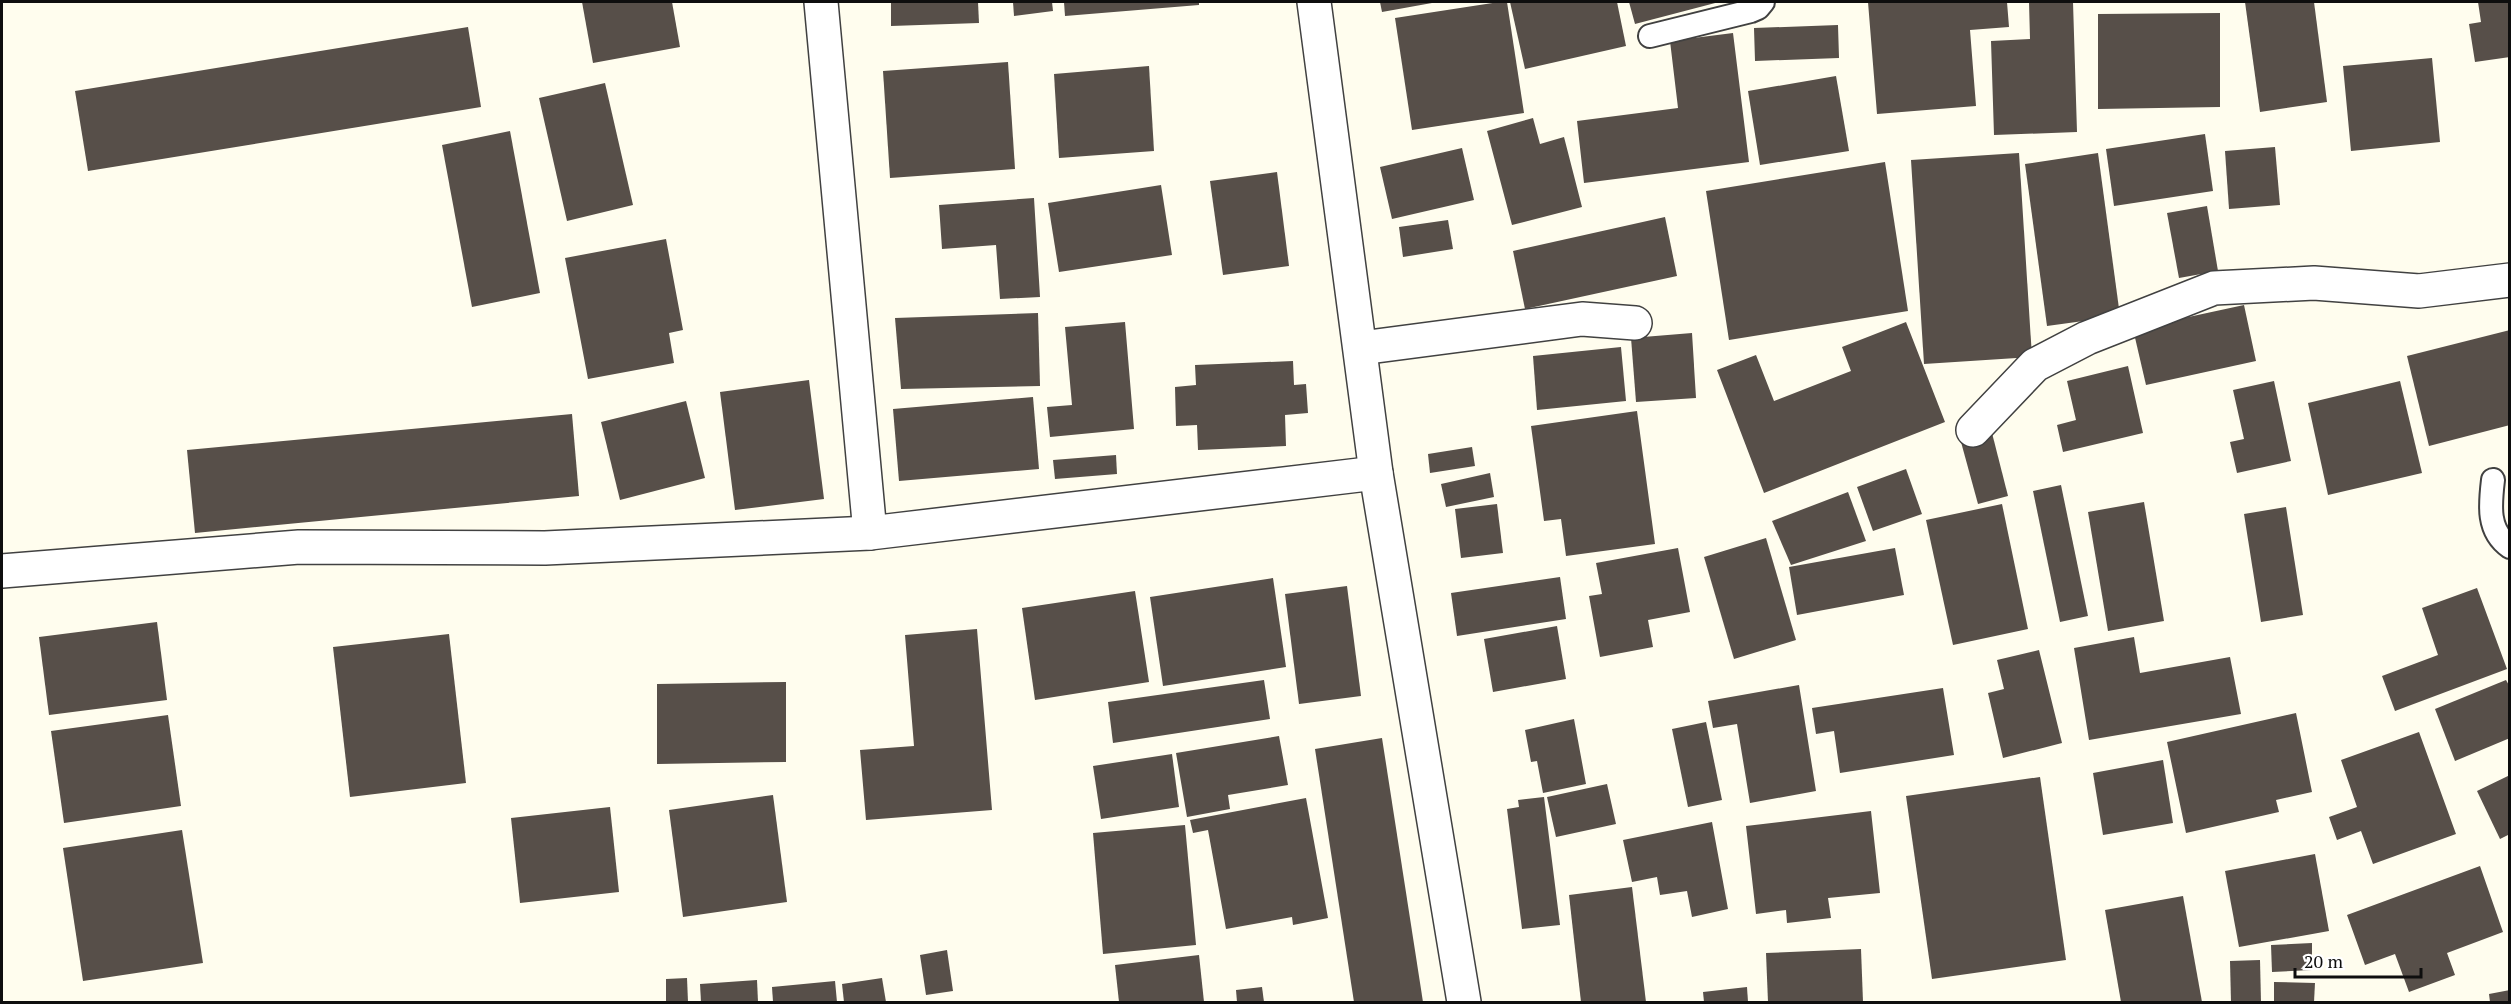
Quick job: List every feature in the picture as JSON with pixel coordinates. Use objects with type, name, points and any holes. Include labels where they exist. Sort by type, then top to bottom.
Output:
[{"type":"street","points":[[820,2],[870,533]]},
{"type":"street","points":[[1314,2],[1376,473],[1464,1002]]},
{"type":"street","points":[[1972,430],[2035,365],[2087,338],[2214,288],[2313,283],[2419,291],[2510,280]]},
{"type":"street","points":[[1361,348],[1582,319],[1635,323]]},
{"type":"street","points":[[2,571],[300,547],[545,548],[870,533],[1376,473]]},
{"type":"lane","points":[[1650,36],[1751,11],[1763,2]]},
{"type":"lane","points":[[2493,480],[2489,512],[2500,540],[2510,548]]},
{"type":"building","points":[[582,2],[672,2],[680,47],[593,63]]},
{"type":"building","points":[[891,2],[978,2],[979,23],[891,26]]},
{"type":"building","points":[[1013,2],[1052,2],[1053,11],[1014,16]]},
{"type":"building","points":[[1064,2],[1199,2],[1199,5],[1065,16]]},
{"type":"building","points":[[1380,2],[1432,2],[1432,3],[1382,12]]},
{"type":"building","points":[[1507,2],[1524,113],[1412,130],[1395,18]]},
{"type":"building","points":[[1510,2],[1617,2],[1626,46],[1525,69]]},
{"type":"building","points":[[1629,2],[1719,2],[1635,24]]},
{"type":"building","points":[[1868,2],[2007,2],[2009,27],[1970,30],[1976,106],[1877,114]]},
{"type":"building","points":[[2029,2],[2073,2],[2077,132],[1994,135],[1991,41],[2030,39]]},
{"type":"building","points":[[2245,2],[2314,2],[2327,102],[2260,112]]},
{"type":"building","points":[[2478,2],[2510,2],[2510,57],[2475,62],[2469,24],[2481,22]]},
{"type":"building","points":[[2220,13],[2220,107],[2098,109],[2098,14]]},
{"type":"building","points":[[1838,25],[1839,58],[1755,61],[1754,28]]},
{"type":"building","points":[[468,27],[481,107],[88,171],[75,91]]},
{"type":"building","points":[[1733,33],[1749,162],[1584,183],[1577,121],[1678,108],[1670,41]]},
{"type":"building","points":[[2432,58],[2440,142],[2351,151],[2343,66]]},
{"type":"building","points":[[1008,62],[1015,169],[890,178],[883,71]]},
{"type":"building","points":[[1149,66],[1154,151],[1059,158],[1054,74]]},
{"type":"building","points":[[1836,76],[1849,151],[1760,165],[1748,91]]},
{"type":"building","points":[[605,83],[633,205],[567,221],[539,98]]},
{"type":"building","points":[[1533,118],[1540,144],[1564,137],[1582,207],[1512,225],[1487,131]]},
{"type":"building","points":[[510,131],[540,293],[472,307],[442,145]]},
{"type":"building","points":[[2205,134],[2213,191],[2114,206],[2106,149]]},
{"type":"building","points":[[2275,147],[2280,205],[2229,209],[2225,151]]},
{"type":"building","points":[[1462,148],[1474,200],[1392,219],[1380,167]]},
{"type":"building","points":[[2019,153],[2032,357],[1924,364],[1911,160]]},
{"type":"building","points":[[2098,153],[2120,316],[2047,326],[2025,164]]},
{"type":"building","points":[[1885,162],[1908,311],[1729,340],[1706,191]]},
{"type":"building","points":[[1277,172],[1289,266],[1223,275],[1210,181]]},
{"type":"building","points":[[1161,185],[1172,255],[1059,272],[1048,203]]},
{"type":"building","points":[[1034,198],[1040,297],[1000,299],[996,245],[942,249],[939,205]]},
{"type":"building","points":[[2207,206],[2218,271],[2179,278],[2167,213]]},
{"type":"building","points":[[1665,217],[1677,276],[1525,309],[1513,251]]},
{"type":"building","points":[[1448,220],[1453,249],[1403,257],[1399,227]]},
{"type":"building","points":[[666,239],[683,330],[669,333],[674,363],[588,379],[565,258]]},
{"type":"building","points":[[2244,305],[2256,361],[2146,385],[2133,329]]},
{"type":"building","points":[[1038,313],[1040,386],[901,389],[895,318]]},
{"type":"building","points":[[1125,322],[1134,429],[1050,437],[1047,407],[1072,405],[1065,327]]},
{"type":"building","points":[[1906,322],[1945,422],[1764,493],[1717,370],[1756,355],[1774,401],[1851,371],[1842,347]]},
{"type":"building","points":[[2510,330],[2510,425],[2429,446],[2407,356]]},
{"type":"building","points":[[1692,333],[1696,398],[1636,402],[1631,338]]},
{"type":"building","points":[[1621,347],[1626,401],[1537,410],[1533,356]]},
{"type":"building","points":[[1293,361],[1294,385],[1306,384],[1308,413],[1285,415],[1286,446],[1198,450],[1197,425],[1176,426],[1175,387],[1196,385],[1195,365]]},
{"type":"building","points":[[2128,366],[2143,433],[2063,452],[2057,425],[2076,420],[2067,381]]},
{"type":"building","points":[[809,380],[824,499],[735,510],[720,392]]},
{"type":"building","points":[[2274,381],[2291,461],[2237,473],[2230,442],[2244,439],[2233,390]]},
{"type":"building","points":[[2400,381],[2422,473],[2328,495],[2308,403]]},
{"type":"building","points":[[1033,397],[1039,469],[899,481],[893,409]]},
{"type":"building","points":[[686,401],[705,478],[620,500],[601,422]]},
{"type":"building","points":[[1637,411],[1655,544],[1566,556],[1561,519],[1544,521],[1531,426]]},
{"type":"building","points":[[572,414],[579,496],[195,533],[187,450]]},
{"type":"building","points":[[1992,433],[2008,496],[1978,504],[1961,442]]},
{"type":"building","points":[[1472,447],[1475,466],[1430,473],[1428,454]]},
{"type":"building","points":[[1116,455],[1117,474],[1055,479],[1053,460]]},
{"type":"building","points":[[1906,469],[1922,514],[1873,531],[1857,487]]},
{"type":"building","points":[[1490,473],[1494,497],[1446,507],[1441,484]]},
{"type":"building","points":[[2061,485],[2088,616],[2060,622],[2033,491]]},
{"type":"building","points":[[1848,492],[1866,541],[1791,565],[1772,521]]},
{"type":"building","points":[[2144,502],[2164,621],[2108,631],[2088,512]]},
{"type":"building","points":[[1497,504],[1503,553],[1461,558],[1455,509]]},
{"type":"building","points":[[2002,504],[2028,629],[1953,645],[1926,520]]},
{"type":"building","points":[[2286,507],[2303,615],[2261,622],[2244,514]]},
{"type":"building","points":[[1766,538],[1796,640],[1734,659],[1704,557]]},
{"type":"building","points":[[1678,548],[1690,612],[1648,620],[1653,647],[1600,657],[1589,596],[1602,594],[1596,563]]},
{"type":"building","points":[[1895,548],[1904,595],[1797,615],[1789,567]]},
{"type":"building","points":[[1560,577],[1566,619],[1457,636],[1451,593]]},
{"type":"building","points":[[1273,578],[1286,667],[1163,686],[1150,597]]},
{"type":"building","points":[[1347,586],[1361,696],[1299,704],[1285,594]]},
{"type":"building","points":[[2477,588],[2507,669],[2395,711],[2382,676],[2438,655],[2422,608]]},
{"type":"building","points":[[1135,591],[1149,682],[1035,700],[1022,608]]},
{"type":"building","points":[[157,622],[167,700],[49,715],[39,637]]},
{"type":"building","points":[[1557,626],[1566,679],[1493,692],[1484,639]]},
{"type":"building","points":[[977,629],[992,810],[866,820],[860,750],[914,746],[905,635]]},
{"type":"building","points":[[449,634],[466,783],[350,797],[333,647]]},
{"type":"building","points":[[2134,637],[2140,673],[2230,657],[2241,714],[2089,740],[2074,648]]},
{"type":"building","points":[[2039,650],[2062,743],[2003,758],[1988,693],[2004,689],[1997,660]]},
{"type":"building","points":[[1264,680],[1270,719],[1113,743],[1108,702]]},
{"type":"building","points":[[2506,680],[2510,687],[2510,738],[2455,761],[2435,709]]},
{"type":"building","points":[[786,682],[786,762],[657,764],[657,684]]},
{"type":"building","points":[[1799,685],[1816,791],[1750,803],[1737,724],[1713,728],[1708,701]]},
{"type":"building","points":[[1943,688],[1954,755],[1840,773],[1834,731],[1816,734],[1812,708]]},
{"type":"building","points":[[2296,713],[2312,792],[2276,800],[2279,812],[2186,833],[2167,742]]},
{"type":"building","points":[[168,715],[181,806],[64,823],[51,731]]},
{"type":"building","points":[[1574,719],[1586,784],[1543,793],[1537,761],[1531,762],[1525,730]]},
{"type":"building","points":[[1706,722],[1722,800],[1688,807],[1672,729]]},
{"type":"building","points":[[2419,732],[2456,834],[2373,864],[2361,831],[2337,840],[2329,817],[2357,807],[2341,760]]},
{"type":"building","points":[[1279,736],[1288,785],[1228,795],[1230,809],[1187,817],[1176,753]]},
{"type":"building","points":[[1382,738],[1423,1002],[1354,1002],[1315,749]]},
{"type":"building","points":[[1172,754],[1179,807],[1101,819],[1093,766]]},
{"type":"building","points":[[2163,760],[2173,823],[2103,835],[2093,773]]},
{"type":"building","points":[[2510,775],[2510,834],[2500,839],[2477,791]]},
{"type":"building","points":[[2040,777],[2066,960],[1932,979],[1906,796]]},
{"type":"building","points":[[1607,784],[1616,824],[1556,837],[1547,797]]},
{"type":"building","points":[[773,795],[787,902],[683,917],[669,810]]},
{"type":"building","points":[[1544,797],[1560,925],[1522,929],[1507,809],[1519,807],[1518,800]]},
{"type":"building","points":[[1306,798],[1328,918],[1293,925],[1292,917],[1226,929],[1208,830],[1193,833],[1190,820]]},
{"type":"building","points":[[610,807],[619,892],[520,903],[511,818]]},
{"type":"building","points":[[1871,811],[1880,893],[1828,898],[1831,918],[1787,923],[1786,910],[1756,914],[1746,826]]},
{"type":"building","points":[[1712,822],[1728,909],[1692,917],[1687,891],[1660,895],[1657,877],[1632,882],[1623,840]]},
{"type":"building","points":[[1185,825],[1196,945],[1103,954],[1093,833]]},
{"type":"building","points":[[182,830],[203,963],[83,981],[63,848]]},
{"type":"building","points":[[2315,854],[2329,931],[2239,947],[2225,871]]},
{"type":"building","points":[[2480,866],[2503,932],[2447,953],[2455,975],[2409,992],[2395,954],[2365,965],[2347,915]]},
{"type":"building","points":[[1632,887],[1646,1002],[1581,1002],[1569,895]]},
{"type":"building","points":[[2183,896],[2202,1002],[2121,1002],[2105,910]]},
{"type":"building","points":[[2312,943],[2312,970],[2272,972],[2271,945]]},
{"type":"building","points":[[1861,949],[1863,1002],[1768,1002],[1766,953]]},
{"type":"building","points":[[947,950],[953,991],[926,995],[920,955]]},
{"type":"building","points":[[1199,955],[1204,1002],[1119,1002],[1115,965]]},
{"type":"building","points":[[2260,960],[2261,1002],[2231,1002],[2230,961]]},
{"type":"building","points":[[687,978],[688,1002],[666,1002],[666,979]]},
{"type":"building","points":[[882,978],[886,1002],[844,1002],[842,984]]},
{"type":"building","points":[[757,980],[758,1002],[701,1002],[700,984]]},
{"type":"building","points":[[835,981],[837,1002],[773,1002],[772,987]]},
{"type":"building","points":[[2274,982],[2315,983],[2314,1002],[2274,1002]]},
{"type":"building","points":[[1262,987],[1264,1002],[1237,1002],[1236,990]]},
{"type":"building","points":[[1747,987],[1748,1002],[1704,1002],[1703,992]]},
{"type":"building","points":[[2510,990],[2510,1002],[2490,1002],[2489,994]]}]
